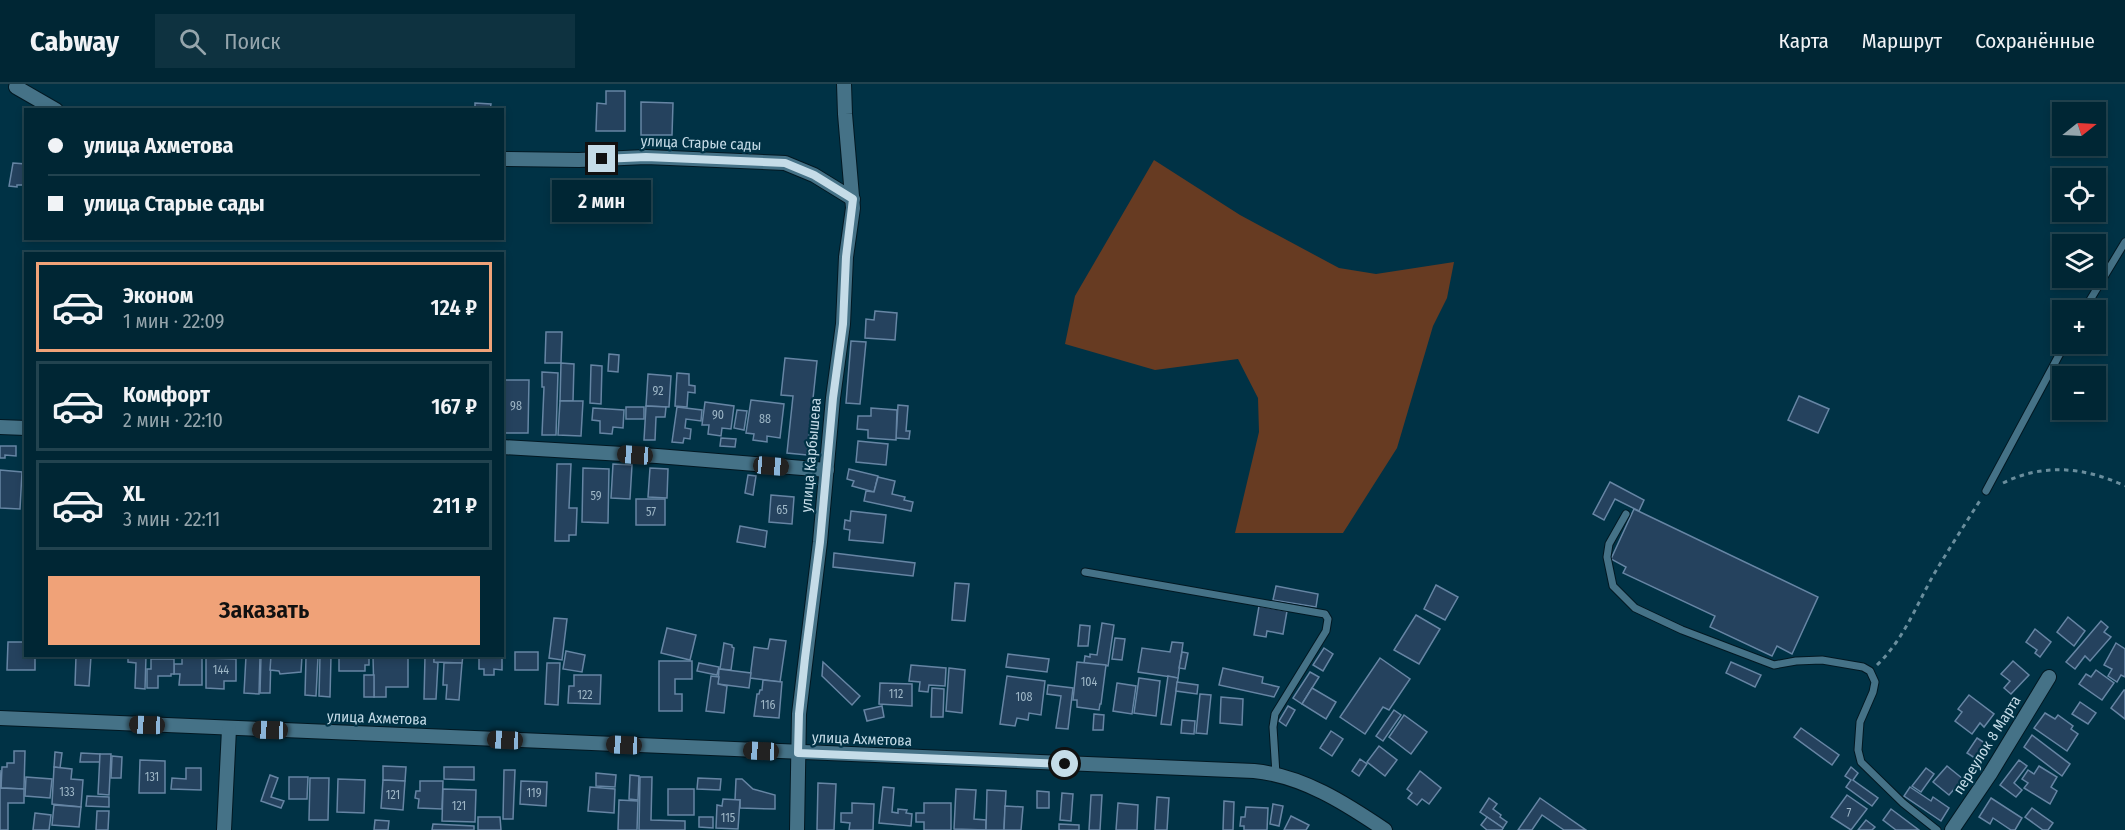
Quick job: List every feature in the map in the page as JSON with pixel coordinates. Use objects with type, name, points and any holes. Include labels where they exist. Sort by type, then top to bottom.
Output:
[{"type":"street","name":"улица Карбышева","points":[[797,830],[799,714],[843,324],[846,257],[853,199],[846,137],[844,84]]},
{"type":"street","points":[[16,87],[53,108]]},
{"type":"street","name":"улица Старые сады","points":[[504,159],[579,160],[646,157],[785,163],[814,175],[853,199]]},
{"type":"street","points":[[0,428],[24,428]]},
{"type":"street","points":[[504,447],[657,456],[827,470]]},
{"type":"street","name":"переулок 8 Марта","points":[[1952,830],[1990,774],[2049,677]]},
{"type":"street","name":"улица Ахметова","points":[[0,718],[1254,771],[1276,774],[1314,788],[1385,830]]},
{"type":"street","points":[[224,830],[229,729]]},
{"type":"lane","points":[[2090,300],[2125,242]]},
{"type":"lane","points":[[1986,491],[2060,354]]},
{"type":"lane","points":[[1626,514],[1609,544],[1607,557],[1613,586],[1635,608],[1682,630],[1774,665],[1822,660],[1870,671],[1875,682],[1860,722],[1858,750],[1861,762],[1903,803],[1937,830]]},
{"type":"lane","points":[[1085,572],[1325,614],[1328,619],[1326,631],[1273,720],[1276,774]]},
{"type":"path","points":[[1870,671],[1890,652],[1914,615],[1933,576],[1986,491],[2028,472],[2048,469],[2082,471],[2125,486]]},
{"type":"shaded area","points":[[1154,160],[1240,215],[1339,268],[1376,274],[1454,262],[1447,298],[1433,326],[1397,448],[1343,533],[1235,533],[1259,432],[1258,398],[1238,359],[1155,370],[1065,344],[1075,296]]},
{"type":"building","points":[[606,91],[625,91],[625,131],[596,131],[597,103],[606,104]]},
{"type":"building","points":[[641,102],[673,103],[672,135],[641,135]]},
{"type":"building","points":[[475,103],[491,104],[490,108],[475,108]]},
{"type":"building","points":[[13,163],[24,164],[23,185],[9,186]]},
{"type":"building","points":[[875,311],[897,313],[895,340],[865,338],[866,319],[874,320]]},
{"type":"building","points":[[546,332],[562,332],[561,363],[545,363]]},
{"type":"building","points":[[851,341],[866,342],[860,404],[846,403]]},
{"type":"building","points":[[609,354],[619,355],[618,372],[608,371]]},
{"type":"building","points":[[785,358],[817,361],[807,455],[787,453],[793,396],[781,395]]},
{"type":"building","points":[[561,363],[574,364],[573,401],[560,401]]},
{"type":"building","points":[[591,365],[602,366],[601,404],[590,403]]},
{"type":"building","points":[[542,372],[558,373],[556,435],[542,435],[544,387],[542,387]]},
{"type":"building","points":[[677,373],[689,374],[689,385],[695,386],[695,393],[688,392],[687,407],[675,406]]},
{"type":"building","points":[[648,374],[671,376],[669,407],[646,406]]},
{"type":"building","points":[[505,380],[529,380],[528,433],[504,433]]},
{"type":"building","points":[[1799,396],[1829,409],[1818,433],[1788,420]]},
{"type":"building","points":[[751,400],[784,404],[780,438],[767,436],[767,442],[753,440],[754,434],[746,433]]},
{"type":"building","points":[[560,401],[583,401],[581,436],[558,435]]},
{"type":"building","points":[[705,402],[734,406],[731,429],[722,428],[721,436],[708,434],[709,425],[702,425]]},
{"type":"building","points":[[898,405],[908,406],[906,431],[910,431],[909,439],[896,438]]},
{"type":"building","points":[[646,406],[666,407],[665,417],[656,417],[655,440],[644,440]]},
{"type":"building","points":[[626,407],[644,407],[644,419],[626,419]]},
{"type":"building","points":[[677,407],[702,410],[701,421],[686,419],[685,428],[691,429],[690,439],[684,438],[683,443],[672,442]]},
{"type":"building","points":[[593,408],[624,410],[623,428],[613,427],[612,434],[600,433],[600,421],[592,420]]},
{"type":"building","points":[[871,408],[897,410],[896,440],[868,438],[868,430],[857,429],[858,416],[871,416]]},
{"type":"building","points":[[737,410],[747,411],[744,430],[734,428]]},
{"type":"building","points":[[721,438],[736,439],[735,447],[720,446]]},
{"type":"building","points":[[858,441],[888,444],[886,465],[856,462]]},
{"type":"building","points":[[0,446],[16,446],[16,456],[5,455],[5,458],[0,458]]},
{"type":"building","points":[[557,464],[571,464],[569,508],[577,508],[576,535],[569,535],[569,541],[555,541]]},
{"type":"building","points":[[613,464],[632,465],[630,499],[611,498]]},
{"type":"building","points":[[583,468],[609,469],[608,523],[582,522]]},
{"type":"building","points":[[650,468],[668,469],[667,498],[648,497]]},
{"type":"building","points":[[849,469],[878,476],[874,492],[852,486],[854,481],[847,479]]},
{"type":"building","points":[[0,470],[22,472],[20,509],[0,508]]},
{"type":"building","points":[[748,475],[756,476],[753,495],[745,493]]},
{"type":"building","points":[[878,477],[895,481],[892,494],[905,497],[904,500],[913,502],[911,511],[864,501],[866,491],[874,492]]},
{"type":"building","points":[[1610,482],[1644,500],[1639,511],[1615,499],[1604,520],[1593,514]]},
{"type":"building","points":[[771,495],[794,497],[792,524],[769,522]]},
{"type":"building","points":[[636,499],[665,499],[665,525],[636,525]]},
{"type":"building","points":[[1634,509],[1818,597],[1792,654],[1777,646],[1772,656],[1710,627],[1715,616],[1623,573],[1626,567],[1611,559]]},
{"type":"building","points":[[851,511],[886,515],[883,543],[849,540],[850,530],[844,529],[845,520],[850,521]]},
{"type":"building","points":[[740,526],[767,531],[765,547],[737,542]]},
{"type":"building","points":[[834,553],[915,563],[913,576],[833,567]]},
{"type":"building","points":[[955,583],[969,584],[965,621],[952,620]]},
{"type":"building","points":[[1436,585],[1458,597],[1445,620],[1424,609]]},
{"type":"building","points":[[1276,586],[1318,594],[1316,607],[1273,600]]},
{"type":"building","points":[[1259,606],[1287,611],[1283,634],[1267,631],[1266,637],[1254,635]]},
{"type":"building","points":[[1416,615],[1440,629],[1419,664],[1394,650]]},
{"type":"building","points":[[2068,617],[2085,631],[2074,646],[2057,632]]},
{"type":"building","points":[[554,618],[567,619],[562,660],[549,658]]},
{"type":"building","points":[[2101,621],[2108,627],[2104,632],[2111,637],[2090,661],[2085,656],[2075,669],[2066,662]]},
{"type":"building","points":[[1102,623],[1114,625],[1108,666],[1084,663],[1085,656],[1097,655]]},
{"type":"building","points":[[1080,625],[1090,626],[1088,646],[1078,646]]},
{"type":"building","points":[[667,628],[696,635],[690,660],[661,653]]},
{"type":"building","points":[[2035,629],[2051,642],[2040,657],[2035,653],[2037,650],[2026,642]]},
{"type":"building","points":[[1115,638],[1125,639],[1122,660],[1112,659]]},
{"type":"building","points":[[770,639],[786,641],[780,682],[750,678],[754,647],[768,649]]},
{"type":"building","points":[[8,642],[24,642],[24,657],[35,657],[35,670],[7,670]]},
{"type":"building","points":[[1172,642],[1183,643],[1178,678],[1138,672],[1142,648],[1170,652]]},
{"type":"building","points":[[724,643],[734,648],[731,670],[720,669]]},
{"type":"building","points":[[2116,643],[2125,649],[2125,677],[2121,675],[2117,682],[2108,676],[2112,669],[2104,665]]},
{"type":"building","points":[[1324,648],[1333,654],[1323,671],[1313,665]]},
{"type":"building","points":[[566,651],[585,655],[582,672],[563,669]]},
{"type":"building","points":[[515,652],[538,652],[538,670],[515,670]]},
{"type":"building","points":[[1182,652],[1188,653],[1185,669],[1179,668]]},
{"type":"building","points":[[1008,654],[1049,659],[1047,672],[1006,667]]},
{"type":"building","points":[[76,657],[91,657],[89,686],[75,685]]},
{"type":"building","points":[[128,657],[146,657],[145,689],[135,688],[136,663],[128,662]]},
{"type":"building","points":[[182,657],[202,657],[202,685],[179,685],[180,674],[174,674],[174,664],[182,664]]},
{"type":"building","points":[[246,657],[260,657],[259,694],[244,693]]},
{"type":"building","points":[[261,657],[271,657],[270,693],[260,693]]},
{"type":"building","points":[[271,657],[302,657],[301,672],[280,674],[279,671],[270,670]]},
{"type":"building","points":[[306,657],[318,657],[316,696],[305,695]]},
{"type":"building","points":[[320,657],[331,657],[330,697],[319,696]]},
{"type":"building","points":[[339,657],[369,657],[369,665],[365,665],[365,671],[339,671]]},
{"type":"building","points":[[373,657],[408,657],[408,687],[386,687],[386,697],[374,697]]},
{"type":"building","points":[[425,657],[434,657],[434,662],[438,663],[436,699],[424,699]]},
{"type":"building","points":[[434,657],[463,657],[462,663],[434,662]]},
{"type":"building","points":[[479,657],[502,657],[502,670],[494,669],[494,675],[484,675],[484,669],[479,669]]},
{"type":"building","points":[[206,658],[236,659],[236,681],[224,681],[224,689],[206,688]]},
{"type":"building","points":[[1380,658],[1410,679],[1389,710],[1383,707],[1365,734],[1340,717]]},
{"type":"building","points":[[151,659],[174,659],[174,674],[158,676],[158,688],[147,688],[147,669],[151,669]]},
{"type":"building","points":[[659,661],[692,661],[692,679],[675,679],[675,694],[682,694],[682,711],[659,711]]},
{"type":"building","points":[[2013,661],[2029,675],[2011,694],[2004,688],[2010,681],[2001,674]]},
{"type":"building","points":[[823,662],[860,696],[852,705],[822,676]]},
{"type":"building","points":[[1077,662],[1106,665],[1099,710],[1077,707],[1077,700],[1073,700]]},
{"type":"building","points":[[1731,662],[1761,675],[1755,687],[1726,673]]},
{"type":"building","points":[[444,663],[462,663],[459,700],[446,699],[447,685],[443,685]]},
{"type":"building","points":[[547,663],[560,663],[558,705],[545,704]]},
{"type":"building","points":[[699,663],[719,667],[717,675],[697,671]]},
{"type":"building","points":[[911,665],[946,668],[945,686],[929,685],[928,692],[919,691],[920,682],[909,681]]},
{"type":"building","points":[[949,668],[965,670],[962,713],[946,711]]},
{"type":"building","points":[[1223,668],[1263,677],[1262,683],[1279,687],[1274,697],[1219,685]]},
{"type":"building","points":[[719,669],[751,673],[749,688],[718,684]]},
{"type":"building","points":[[2096,670],[2114,683],[2102,700],[2079,684],[2086,674],[2091,677]]},
{"type":"building","points":[[1310,672],[1319,677],[1302,704],[1293,698]]},
{"type":"building","points":[[364,675],[374,675],[374,697],[364,697]]},
{"type":"building","points":[[574,675],[601,675],[600,704],[568,703],[569,686],[574,686]]},
{"type":"building","points":[[711,676],[719,677],[718,684],[727,686],[724,713],[706,711]]},
{"type":"building","points":[[1007,676],[1045,681],[1041,715],[1029,713],[1028,720],[1017,718],[1015,726],[1000,724]]},
{"type":"building","points":[[1168,676],[1178,678],[1171,725],[1161,724]]},
{"type":"building","points":[[1139,678],[1160,681],[1156,716],[1134,713]]},
{"type":"building","points":[[763,680],[782,682],[779,718],[754,716],[757,694],[762,690]]},
{"type":"building","points":[[1177,682],[1198,685],[1197,694],[1176,691]]},
{"type":"building","points":[[880,683],[912,684],[912,706],[879,704]]},
{"type":"building","points":[[1117,683],[1136,686],[1132,714],[1113,711]]},
{"type":"building","points":[[1048,685],[1073,688],[1068,729],[1056,728],[1061,696],[1047,694]]},
{"type":"building","points":[[932,688],[944,689],[943,717],[931,717]]},
{"type":"building","points":[[1312,688],[1336,702],[1326,719],[1302,704]]},
{"type":"building","points":[[2125,690],[2125,719],[2111,708]]},
{"type":"building","points":[[1200,694],[1211,695],[1207,734],[1196,733]]},
{"type":"building","points":[[1969,695],[1994,714],[1984,727],[1980,723],[1972,734],[1955,721],[1962,712],[1958,709]]},
{"type":"building","points":[[1221,697],[1243,699],[1242,725],[1220,723]]},
{"type":"building","points":[[2080,702],[2096,713],[2088,724],[2072,714]]},
{"type":"building","points":[[882,706],[884,717],[867,721],[864,710]]},
{"type":"building","points":[[1288,706],[1295,710],[1286,726],[1279,721]]},
{"type":"building","points":[[1394,710],[1401,715],[1383,741],[1376,736]]},
{"type":"building","points":[[2045,713],[2055,719],[2058,715],[2073,726],[2071,729],[2078,734],[2067,751],[2034,728]]},
{"type":"building","points":[[1094,714],[1104,715],[1103,730],[1093,730]]},
{"type":"building","points":[[1404,715],[1427,732],[1411,754],[1389,737]]},
{"type":"building","points":[[1182,720],[1195,721],[1194,734],[1181,733]]},
{"type":"building","points":[[1801,728],[1839,755],[1832,765],[1794,737]]},
{"type":"building","points":[[1331,731],[1343,739],[1332,756],[1320,748]]},
{"type":"building","points":[[2032,735],[2070,764],[2062,776],[2024,747]]},
{"type":"building","points":[[1977,738],[1991,747],[1981,762],[1967,753]]},
{"type":"building","points":[[1379,746],[1397,760],[1385,776],[1367,762]]},
{"type":"building","points":[[14,751],[25,751],[24,789],[1,788],[2,767],[7,767],[7,763],[14,763]]},
{"type":"building","points":[[55,752],[62,753],[60,768],[54,767]]},
{"type":"building","points":[[81,753],[100,754],[100,762],[80,762]]},
{"type":"building","points":[[100,754],[111,754],[109,795],[98,794]]},
{"type":"building","points":[[112,756],[122,757],[121,778],[111,778]]},
{"type":"building","points":[[1360,759],[1367,764],[1359,776],[1352,771]]},
{"type":"building","points":[[140,760],[165,761],[165,793],[139,793]]},
{"type":"building","points":[[2019,760],[2027,766],[2014,783],[2022,790],[2016,797],[2000,785]]},
{"type":"building","points":[[383,766],[406,767],[405,781],[383,780]]},
{"type":"building","points":[[1947,766],[1963,779],[1949,795],[1933,782]]},
{"type":"building","points":[[2039,766],[2057,777],[2051,787],[2057,791],[2050,804],[2024,788],[2028,783],[2022,779],[2028,770],[2034,774]]},
{"type":"building","points":[[54,767],[72,769],[71,779],[83,780],[81,807],[52,804]]},
{"type":"building","points":[[444,767],[474,767],[474,780],[444,779]]},
{"type":"building","points":[[1851,767],[1858,773],[1853,780],[1878,798],[1872,806],[1846,787],[1851,780],[1845,776]]},
{"type":"building","points":[[186,768],[201,768],[201,790],[171,789],[172,778],[186,779]]},
{"type":"building","points":[[1926,768],[1934,774],[1921,792],[1912,786]]},
{"type":"building","points":[[0,770],[1,788],[24,789],[24,803],[8,803],[8,830],[0,830]]},
{"type":"building","points":[[504,770],[515,770],[513,819],[503,819]]},
{"type":"building","points":[[1420,771],[1441,788],[1429,804],[1422,799],[1417,805],[1408,798],[1412,793],[1407,789]]},
{"type":"building","points":[[596,773],[616,775],[615,787],[596,786]]},
{"type":"building","points":[[270,775],[278,778],[271,797],[284,801],[281,808],[261,801]]},
{"type":"building","points":[[630,775],[639,776],[638,800],[629,799]]},
{"type":"building","points":[[26,777],[52,779],[50,798],[25,796]]},
{"type":"building","points":[[289,777],[308,777],[307,799],[289,799]]},
{"type":"building","points":[[640,777],[652,777],[651,820],[685,821],[685,830],[639,830]]},
{"type":"building","points":[[310,778],[329,778],[328,820],[309,820]]},
{"type":"building","points":[[698,778],[721,779],[720,790],[697,789]]},
{"type":"building","points":[[338,779],[365,780],[364,813],[337,812]]},
{"type":"building","points":[[736,779],[742,779],[753,789],[775,795],[775,809],[740,808],[740,800],[735,800]]},
{"type":"building","points":[[383,780],[405,781],[403,810],[381,808]]},
{"type":"building","points":[[420,781],[443,781],[442,809],[418,808],[419,799],[415,798],[416,791],[420,791]]},
{"type":"building","points":[[521,781],[547,782],[546,806],[520,804]]},
{"type":"building","points":[[818,783],[836,784],[834,830],[817,830]]},
{"type":"building","points":[[590,787],[615,789],[614,813],[588,811]]},
{"type":"building","points":[[883,787],[894,788],[892,812],[898,813],[898,809],[907,810],[906,813],[912,814],[911,826],[879,823]]},
{"type":"building","points":[[1910,787],[1931,801],[1933,797],[1949,808],[1941,821],[1904,796]]},
{"type":"building","points":[[443,789],[476,790],[475,822],[442,821]]},
{"type":"building","points":[[668,789],[694,789],[694,815],[668,815]]},
{"type":"building","points":[[956,789],[976,790],[974,819],[986,820],[986,830],[954,829]]},
{"type":"building","points":[[987,790],[1006,791],[1004,830],[986,830]]},
{"type":"building","points":[[1037,791],[1049,792],[1049,808],[1037,808]]},
{"type":"building","points":[[1062,793],[1073,794],[1071,821],[1060,820]]},
{"type":"building","points":[[1091,795],[1102,795],[1100,830],[1089,830]]},
{"type":"building","points":[[1847,795],[1867,809],[1851,830],[1831,817]]},
{"type":"building","points":[[87,796],[109,797],[109,807],[86,806]]},
{"type":"building","points":[[1157,797],[1169,798],[1167,830],[1155,830]]},
{"type":"building","points":[[1489,798],[1497,804],[1493,809],[1507,822],[1503,828],[1480,812]]},
{"type":"building","points":[[1540,798],[1586,830],[1564,830],[1542,815],[1532,830],[1518,830]]},
{"type":"building","points":[[1991,798],[2022,818],[2015,830],[2011,830],[1993,818],[1990,824],[1979,817]]},
{"type":"building","points":[[723,799],[740,800],[738,829],[716,828],[717,805],[722,806]]},
{"type":"building","points":[[619,800],[638,801],[637,830],[618,830]]},
{"type":"building","points":[[1224,801],[1234,802],[1233,830],[1223,830]]},
{"type":"building","points":[[852,803],[874,804],[873,830],[849,830],[850,823],[841,822],[841,813],[852,813]]},
{"type":"building","points":[[924,803],[951,803],[951,830],[924,830],[924,822],[916,822],[916,813],[924,813]]},
{"type":"building","points":[[1118,803],[1138,805],[1137,830],[1116,830]]},
{"type":"building","points":[[1273,804],[1283,806],[1279,826],[1270,824]]},
{"type":"building","points":[[54,805],[81,807],[79,827],[52,825]]},
{"type":"building","points":[[1005,806],[1023,807],[1021,830],[1004,830]]},
{"type":"building","points":[[1246,807],[1268,808],[1267,830],[1244,830],[1244,826],[1240,826],[1241,817],[1245,817]]},
{"type":"building","points":[[2032,808],[2053,823],[2048,830],[2043,830],[2025,817]]},
{"type":"building","points":[[1891,809],[1919,830],[1896,830],[1883,820]]},
{"type":"building","points":[[97,811],[109,811],[108,830],[96,830]]},
{"type":"building","points":[[35,813],[51,815],[49,830],[33,830]]},
{"type":"building","points":[[1291,816],[1309,825],[1306,830],[1284,830]]},
{"type":"building","points":[[478,817],[500,817],[501,830],[478,830]]},
{"type":"building","points":[[699,817],[713,817],[713,828],[699,827]]},
{"type":"building","points":[[1487,817],[1503,828],[1502,830],[1487,830],[1481,825]]},
{"type":"building","points":[[375,820],[389,821],[388,830],[374,830]]},
{"type":"building","points":[[1866,820],[1875,827],[1872,830],[1858,830]]},
{"type":"building","points":[[433,824],[474,826],[474,830],[432,830]]},
{"type":"building","points":[[1059,824],[1079,825],[1079,830],[1059,830]]},
{"type":"route","points":[[602,159],[646,157],[785,163],[814,175],[853,199],[846,257],[843,324],[799,714],[798,753],[1065,764]]}]
